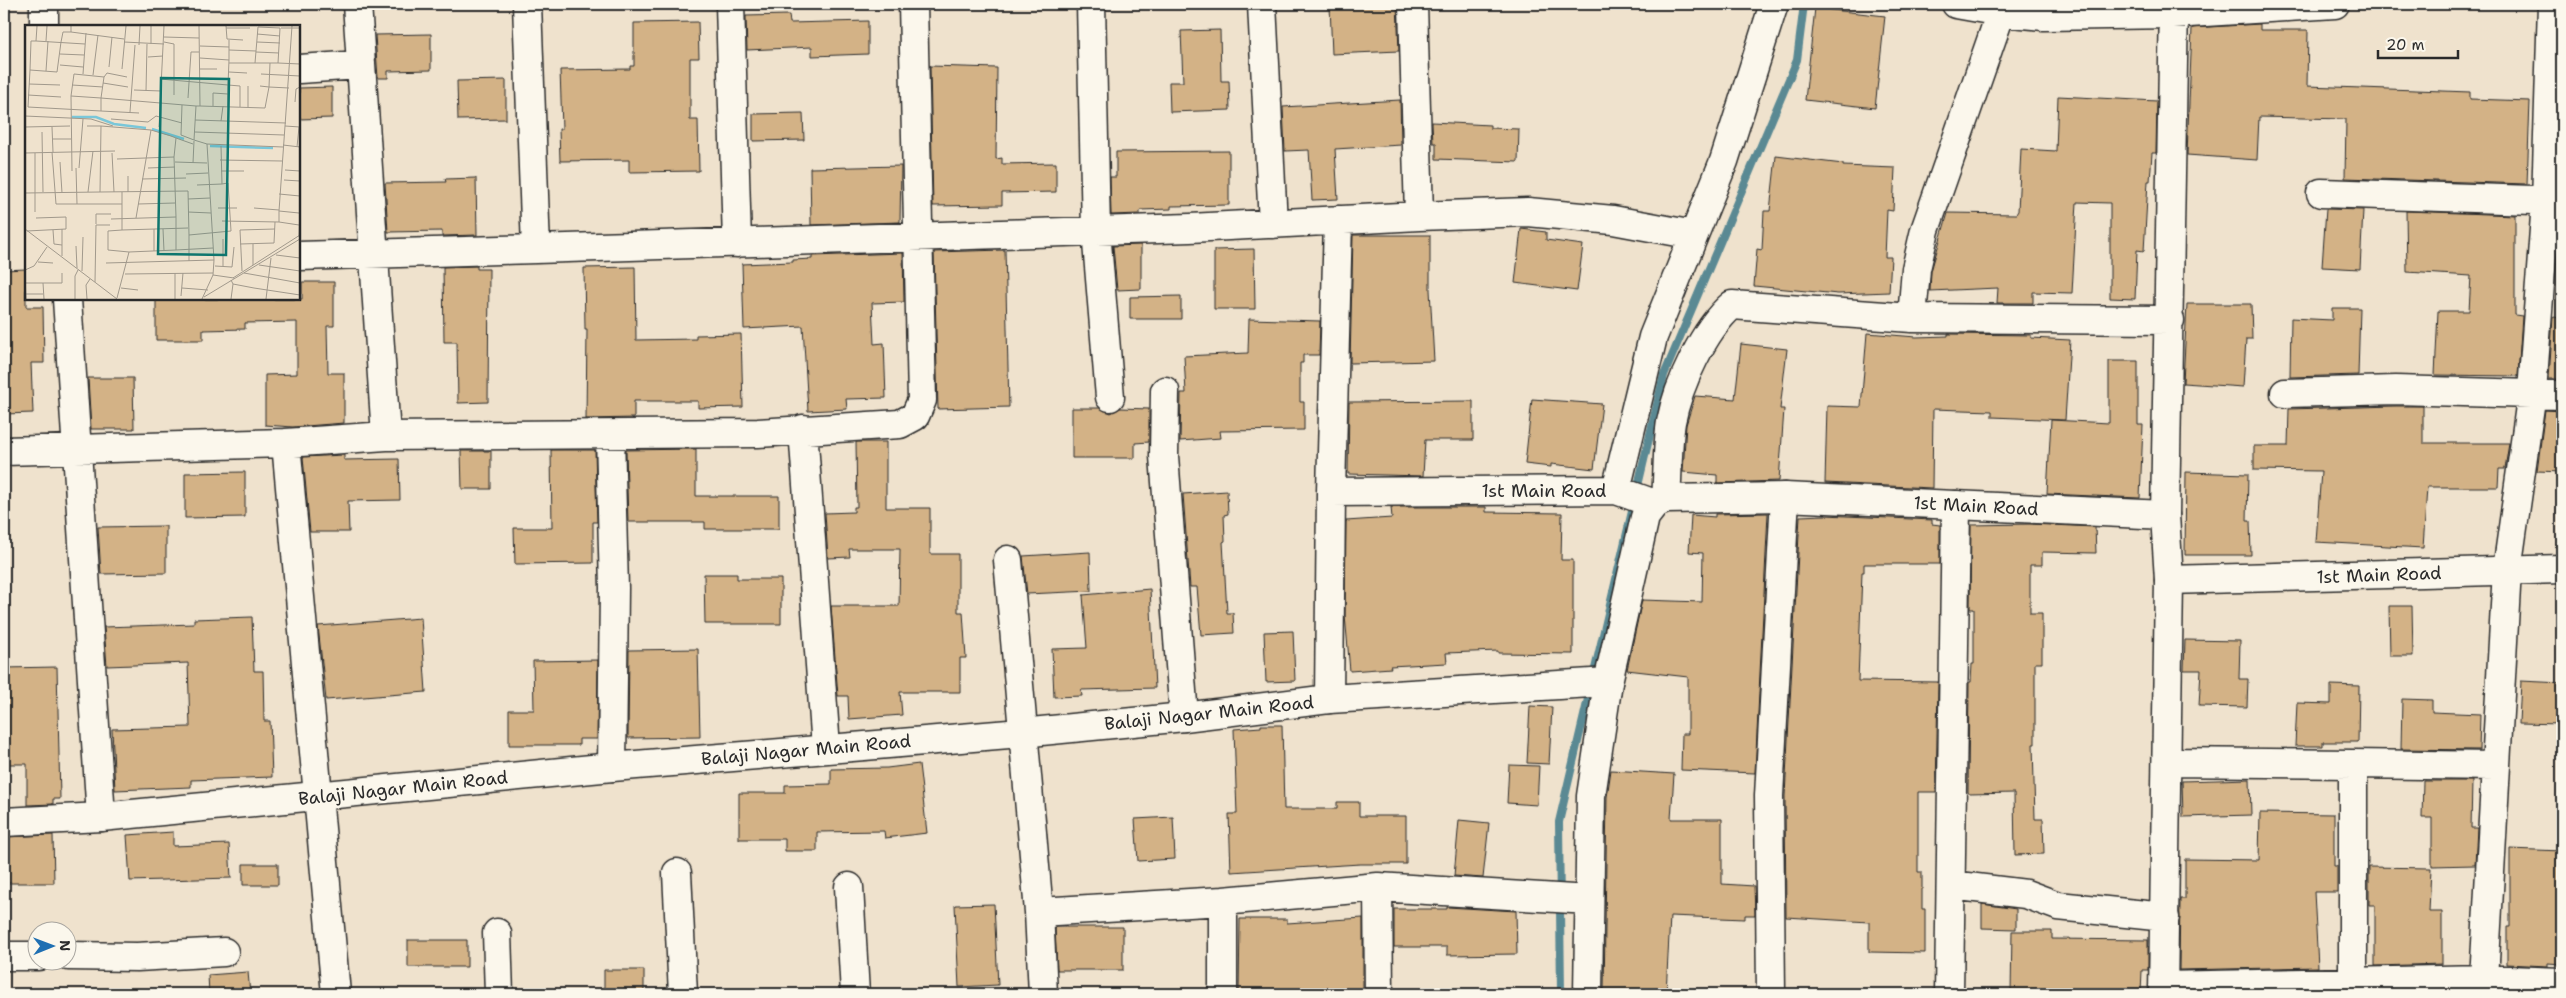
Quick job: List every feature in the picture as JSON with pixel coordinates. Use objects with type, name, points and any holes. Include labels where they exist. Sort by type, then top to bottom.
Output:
[{"type":"street","points":[[44,4],[44,25]]},
{"type":"street","points":[[357,4],[386,436]]},
{"type":"street","points":[[528,4],[536,249]]},
{"type":"street","points":[[730,4],[737,243]]},
{"type":"street","points":[[4,450],[78,450],[386,436],[758,432],[900,424],[916,416],[922,400],[913,4]]},
{"type":"street","points":[[1091,4],[1096,231],[1110,397]]},
{"type":"street","points":[[1262,4],[1273,224]]},
{"type":"street","points":[[1413,4],[1419,216]]},
{"type":"street","points":[[1588,994],[1583,900],[1591,796],[1607,682],[1645,517],[1641,497],[1654,337],[1724,161],[1774,4]]},
{"type":"street","points":[[1956,4],[2002,8],[2044,16],[2173,9],[2335,4]]},
{"type":"street","points":[[2483,987],[2507,570],[2532,392],[2554,202],[2552,4]]},
{"type":"street","points":[[1912,318],[1916,269],[1925,230],[2002,8]]},
{"type":"street","points":[[2173,9],[2170,320],[2165,515],[2169,580],[2163,990],[2353,981],[2483,987],[2562,982]]},
{"type":"street","points":[[300,69],[360,65]]},
{"type":"street","points":[[2321,193],[2554,202]]},
{"type":"street","points":[[300,256],[373,252],[536,249],[1096,231],[1528,212],[1613,220],[1694,235]]},
{"type":"street","points":[[1329,699],[1331,492],[1338,220]]},
{"type":"street","points":[[66,300],[78,450],[101,817]]},
{"type":"street","points":[[1641,497],[1671,423],[1681,388],[1709,332],[1732,304],[1912,318],[2170,320]]},
{"type":"street","points":[[2285,393],[2396,390],[2562,394]]},
{"type":"street","points":[[1166,392],[1164,456],[1184,717]]},
{"type":"street","points":[[803,429],[826,748]]},
{"type":"street","points":[[610,435],[614,588],[612,767]]},
{"type":"street","points":[[286,442],[336,994]]},
{"type":"street","name":"1st Main Road","points":[[1331,492],[1641,497],[1785,497],[2165,515]]},
{"type":"street","points":[[1771,994],[1769,796],[1785,497]]},
{"type":"street","points":[[1949,994],[1956,505]]},
{"type":"street","points":[[1008,560],[1021,733],[1039,912],[1043,994]]},
{"type":"street","name":"1st Main Road","points":[[2169,580],[2562,569]]},
{"type":"street","name":"Balaji Nagar Main Road","points":[[4,822],[101,817],[612,767],[1021,733],[1184,717],[1329,699],[1607,682]]},
{"type":"street","points":[[2167,762],[2495,766]]},
{"type":"street","points":[[2353,764],[2353,981]]},
{"type":"street","points":[[676,873],[683,994]]},
{"type":"street","points":[[1951,885],[2026,894],[2058,906],[2165,917]]},
{"type":"street","points":[[849,887],[855,994]]},
{"type":"street","points":[[1039,912],[1223,901],[1378,887],[1583,900]]},
{"type":"street","points":[[1378,887],[1380,994]]},
{"type":"street","points":[[1223,901],[1223,994]]},
{"type":"street","points":[[497,933],[499,994]]},
{"type":"street","points":[[78,956],[137,957],[224,952]]},
{"type":"street","points":[[4,956],[28,956]]},
{"type":"building","points":[[1397,4],[1399,51],[1332,54],[1330,6]]},
{"type":"building","points":[[1815,8],[1885,16],[1875,108],[1805,100]]},
{"type":"building","points":[[789,15],[790,23],[868,21],[868,54],[812,56],[812,47],[747,50],[746,16]]},
{"type":"building","points":[[698,22],[699,58],[690,58],[690,120],[698,120],[699,171],[629,172],[629,160],[560,161],[559,129],[562,129],[560,70],[630,69],[630,66],[634,66],[634,23]]},
{"type":"building","points":[[2260,24],[2260,30],[2308,30],[2307,86],[2470,92],[2470,99],[2530,101],[2527,184],[2345,178],[2346,119],[2259,117],[2257,160],[2187,155],[2192,28]]},
{"type":"building","points":[[1220,30],[1221,81],[1229,81],[1230,110],[1170,112],[1169,82],[1183,82],[1181,31]]},
{"type":"building","points":[[431,34],[431,70],[388,71],[388,78],[378,78],[375,35]]},
{"type":"building","points":[[930,66],[997,68],[996,159],[1002,158],[1002,164],[1056,163],[1056,192],[1002,193],[1002,205],[933,206]]},
{"type":"building","points":[[506,80],[506,119],[458,120],[457,81]]},
{"type":"building","points":[[332,87],[332,118],[300,119],[300,88]]},
{"type":"building","points":[[2058,96],[2157,101],[2156,153],[2152,153],[2150,181],[2148,181],[2144,251],[2137,250],[2135,299],[2110,298],[2110,203],[2077,202],[2072,293],[2033,292],[2033,303],[1997,303],[1998,288],[1930,291],[1931,271],[1948,213],[2016,214],[2018,211],[2021,149],[2056,151]]},
{"type":"building","points":[[1400,100],[1401,145],[1335,149],[1338,199],[1312,200],[1309,150],[1285,151],[1283,107]]},
{"type":"building","points":[[803,113],[804,140],[753,141],[753,114]]},
{"type":"building","points":[[1432,122],[1490,125],[1490,128],[1519,129],[1518,162],[1436,159],[1436,143],[1433,143]]},
{"type":"building","points":[[1229,151],[1229,205],[1171,206],[1171,209],[1140,210],[1140,214],[1111,215],[1110,177],[1116,177],[1116,152]]},
{"type":"building","points":[[1776,156],[1843,164],[1843,166],[1895,168],[1893,211],[1887,210],[1885,257],[1891,257],[1889,292],[1838,294],[1754,286],[1757,249],[1762,250],[1764,211],[1770,211]]},
{"type":"building","points":[[901,166],[900,222],[811,225],[810,168]]},
{"type":"building","points":[[476,178],[477,235],[442,236],[442,231],[388,232],[385,183],[446,182],[445,179]]},
{"type":"building","points":[[2326,209],[2363,210],[2360,269],[2322,267]]},
{"type":"building","points":[[2406,211],[2515,215],[2515,315],[2522,316],[2518,376],[2435,375],[2438,311],[2469,311],[2471,276],[2407,272]]},
{"type":"building","points":[[1521,229],[1546,232],[1546,240],[1583,245],[1577,291],[1515,283]]},
{"type":"building","points":[[1353,235],[1430,235],[1430,290],[1434,361],[1350,363]]},
{"type":"building","points":[[1141,245],[1141,289],[1117,290],[1113,246]]},
{"type":"building","points":[[1254,249],[1255,309],[1214,309],[1214,250]]},
{"type":"building","points":[[1005,250],[1009,407],[938,409],[934,252]]},
{"type":"building","points":[[903,253],[904,302],[872,303],[874,344],[884,343],[886,398],[846,399],[847,409],[808,411],[803,326],[744,329],[742,264],[793,262],[793,260],[812,259],[812,256]]},
{"type":"building","points":[[477,266],[477,269],[489,269],[488,402],[458,403],[457,342],[444,342],[443,267]]},
{"type":"building","points":[[635,267],[636,340],[696,339],[696,335],[741,334],[743,407],[698,408],[698,401],[634,401],[634,418],[586,419],[587,329],[585,329],[584,268]]},
{"type":"building","points":[[25,269],[26,307],[43,307],[44,363],[31,363],[33,413],[4,414],[4,270]]},
{"type":"building","points":[[302,282],[334,282],[334,326],[327,326],[328,373],[344,373],[344,423],[293,427],[265,425],[265,375],[297,374],[297,322],[245,323],[245,329],[203,330],[203,340],[156,340],[156,300],[302,299]]},
{"type":"building","points":[[1181,296],[1181,319],[1130,319],[1130,297]]},
{"type":"building","points":[[2187,304],[2251,304],[2252,339],[2246,339],[2243,387],[2183,383]]},
{"type":"building","points":[[2332,308],[2360,308],[2358,375],[2290,377],[2291,318],[2332,320]]},
{"type":"building","points":[[2553,317],[2562,318],[2562,379],[2549,379]]},
{"type":"building","points":[[1249,319],[1320,321],[1319,355],[1303,355],[1303,363],[1300,363],[1300,402],[1304,402],[1304,430],[1220,431],[1221,438],[1180,441],[1181,393],[1186,393],[1184,356],[1248,353]]},
{"type":"building","points":[[1867,333],[1916,337],[1948,336],[1948,334],[2031,335],[2031,338],[2070,340],[2065,420],[1992,417],[1992,411],[1933,409],[1932,488],[1825,483],[1827,406],[1861,407]]},
{"type":"building","points":[[1741,344],[1787,349],[1780,409],[1784,409],[1779,481],[1717,483],[1717,475],[1683,472],[1686,425],[1695,396],[1735,399]]},
{"type":"building","points":[[2109,361],[2138,361],[2138,425],[2143,425],[2140,498],[2047,494],[2051,420],[2109,423]]},
{"type":"building","points":[[88,378],[133,378],[134,429],[91,429]]},
{"type":"building","points":[[1532,399],[1602,404],[1594,469],[1551,464],[1551,467],[1525,464]]},
{"type":"building","points":[[1473,401],[1473,440],[1425,440],[1423,476],[1348,474],[1349,402]]},
{"type":"building","points":[[2423,406],[2423,443],[2509,443],[2505,469],[2499,469],[2498,487],[2427,487],[2423,548],[2316,542],[2321,471],[2254,470],[2254,446],[2288,446],[2289,409]]},
{"type":"building","points":[[1072,408],[1100,408],[1111,413],[1120,408],[1149,409],[1149,442],[1135,443],[1135,458],[1072,458]]},
{"type":"building","points":[[2545,410],[2562,411],[2562,472],[2537,471]]},
{"type":"building","points":[[856,442],[886,442],[886,508],[930,508],[930,554],[958,554],[958,612],[963,612],[966,658],[960,658],[960,692],[900,692],[902,715],[849,719],[848,696],[838,696],[831,606],[899,606],[900,549],[849,549],[850,557],[828,558],[825,513],[854,512],[854,507],[857,507]]},
{"type":"building","points":[[696,449],[696,496],[779,496],[779,529],[705,529],[705,522],[628,522],[626,450]]},
{"type":"building","points":[[551,450],[595,450],[597,522],[593,522],[593,563],[515,564],[514,528],[552,528]]},
{"type":"building","points":[[461,451],[491,451],[491,489],[462,489]]},
{"type":"building","points":[[344,455],[344,460],[399,459],[400,500],[348,501],[349,532],[310,532],[303,457]]},
{"type":"building","points":[[245,472],[245,517],[185,518],[185,473]]},
{"type":"building","points":[[2186,472],[2248,474],[2247,521],[2250,521],[2251,555],[2185,555]]},
{"type":"building","points":[[1227,491],[1228,514],[1224,515],[1225,541],[1223,542],[1227,613],[1233,613],[1234,633],[1201,635],[1197,587],[1190,587],[1183,494]]},
{"type":"building","points":[[1391,507],[1486,507],[1486,512],[1562,513],[1561,560],[1573,560],[1573,654],[1498,653],[1498,651],[1446,653],[1447,663],[1390,666],[1391,668],[1350,671],[1345,615],[1346,521],[1392,518]]},
{"type":"building","points":[[1768,513],[1755,773],[1681,770],[1682,734],[1688,734],[1688,677],[1627,670],[1642,600],[1702,602],[1703,553],[1689,552],[1691,515],[1715,517],[1715,514]]},
{"type":"building","points":[[1825,515],[1932,520],[1932,524],[1940,525],[1940,564],[1864,564],[1864,572],[1862,572],[1858,681],[1938,682],[1936,792],[1918,792],[1918,872],[1922,872],[1922,909],[1925,909],[1925,953],[1869,952],[1869,922],[1786,917],[1785,796],[1800,516]]},
{"type":"building","points":[[2030,524],[2095,527],[2096,553],[2042,552],[2042,565],[2030,565],[2030,613],[2042,613],[2042,663],[2035,663],[2035,744],[2033,744],[2035,819],[2043,819],[2044,854],[2015,855],[2014,793],[1969,794],[1968,792],[1969,682],[1971,682],[1972,664],[1974,664],[1974,609],[1970,609],[1971,525]]},
{"type":"building","points":[[166,526],[166,573],[101,574],[98,527]]},
{"type":"building","points":[[1090,552],[1091,591],[1027,594],[1023,556]]},
{"type":"building","points":[[704,574],[737,574],[737,579],[781,579],[781,624],[705,624]]},
{"type":"building","points":[[1150,589],[1155,688],[1081,690],[1082,696],[1054,697],[1052,649],[1087,648],[1083,595]]},
{"type":"building","points":[[2389,606],[2412,606],[2413,656],[2390,656]]},
{"type":"building","points":[[252,617],[254,671],[263,671],[264,721],[270,721],[272,777],[191,780],[191,787],[115,790],[112,729],[190,727],[188,663],[107,666],[104,627],[194,624],[194,619]]},
{"type":"building","points":[[421,618],[426,692],[326,700],[318,626]]},
{"type":"building","points":[[1293,631],[1295,681],[1266,682],[1264,632]]},
{"type":"building","points":[[2185,640],[2240,641],[2239,679],[2248,679],[2247,707],[2199,706],[2201,670],[2184,670]]},
{"type":"building","points":[[698,649],[700,737],[628,738],[629,650]]},
{"type":"building","points":[[598,660],[597,739],[579,739],[579,745],[509,745],[509,710],[534,710],[533,661]]},
{"type":"building","points":[[57,667],[60,799],[53,799],[53,804],[27,805],[27,764],[4,764],[4,668]]},
{"type":"building","points":[[2521,681],[2562,683],[2562,724],[2519,723]]},
{"type":"building","points":[[2331,685],[2359,686],[2358,742],[2323,742],[2323,746],[2295,746],[2297,703],[2331,704]]},
{"type":"building","points":[[2402,699],[2432,700],[2432,712],[2480,714],[2479,750],[2401,749]]},
{"type":"building","points":[[1530,706],[1552,707],[1549,764],[1527,763]]},
{"type":"building","points":[[1261,725],[1282,725],[1284,809],[1337,809],[1337,802],[1359,802],[1359,816],[1406,816],[1406,864],[1360,864],[1231,872],[1229,814],[1237,814],[1234,729],[1261,727]]},
{"type":"building","points":[[919,764],[927,833],[885,838],[884,831],[817,832],[817,851],[785,851],[785,839],[739,839],[739,793],[785,793],[785,785],[831,784],[831,769],[887,768]]},
{"type":"building","points":[[1509,765],[1539,766],[1537,805],[1507,803]]},
{"type":"building","points":[[1611,770],[1674,774],[1671,819],[1722,819],[1722,884],[1754,886],[1755,915],[1745,915],[1745,919],[1670,916],[1666,994],[1604,992],[1607,797]]},
{"type":"building","points":[[2250,779],[2251,815],[2183,817],[2182,781]]},
{"type":"building","points":[[2423,781],[2472,781],[2471,828],[2477,828],[2475,865],[2432,866],[2432,818],[2422,818]]},
{"type":"building","points":[[2260,813],[2334,814],[2334,866],[2337,866],[2337,892],[2314,892],[2318,967],[2179,970],[2180,899],[2185,899],[2185,859],[2259,860]]},
{"type":"building","points":[[1173,817],[1175,859],[1138,861],[1135,819]]},
{"type":"building","points":[[1459,820],[1489,823],[1483,878],[1454,876]]},
{"type":"building","points":[[173,832],[173,846],[229,844],[231,878],[130,881],[127,835]]},
{"type":"building","points":[[53,835],[54,883],[4,883],[4,837]]},
{"type":"building","points":[[2510,849],[2562,851],[2562,964],[2548,963],[2548,966],[2507,964],[2507,927],[2510,927]]},
{"type":"building","points":[[243,864],[278,864],[278,885],[243,885]]},
{"type":"building","points":[[2369,867],[2431,868],[2429,912],[2442,912],[2442,964],[2375,966],[2375,905],[2369,905]]},
{"type":"building","points":[[994,904],[998,985],[959,987],[955,905]]},
{"type":"building","points":[[1982,904],[2016,909],[2016,929],[1982,928]]},
{"type":"building","points":[[1447,907],[1516,911],[1517,954],[1447,955],[1447,947],[1394,947],[1394,909],[1447,909]]},
{"type":"building","points":[[1363,918],[1363,994],[1239,994],[1240,919],[1287,919],[1287,923]]},
{"type":"building","points":[[1055,927],[1123,927],[1123,970],[1057,970]]},
{"type":"building","points":[[2012,931],[2052,931],[2052,939],[2148,940],[2148,970],[2142,970],[2141,994],[2011,994]]},
{"type":"building","points":[[408,940],[467,940],[467,967],[408,967]]},
{"type":"building","points":[[604,970],[644,970],[644,994],[604,994]]},
{"type":"building","points":[[248,972],[250,994],[209,994],[208,975]]},
{"type":"waterway","points":[[1561,994],[1559,822],[1664,375],[1797,60],[1804,4]]}]
